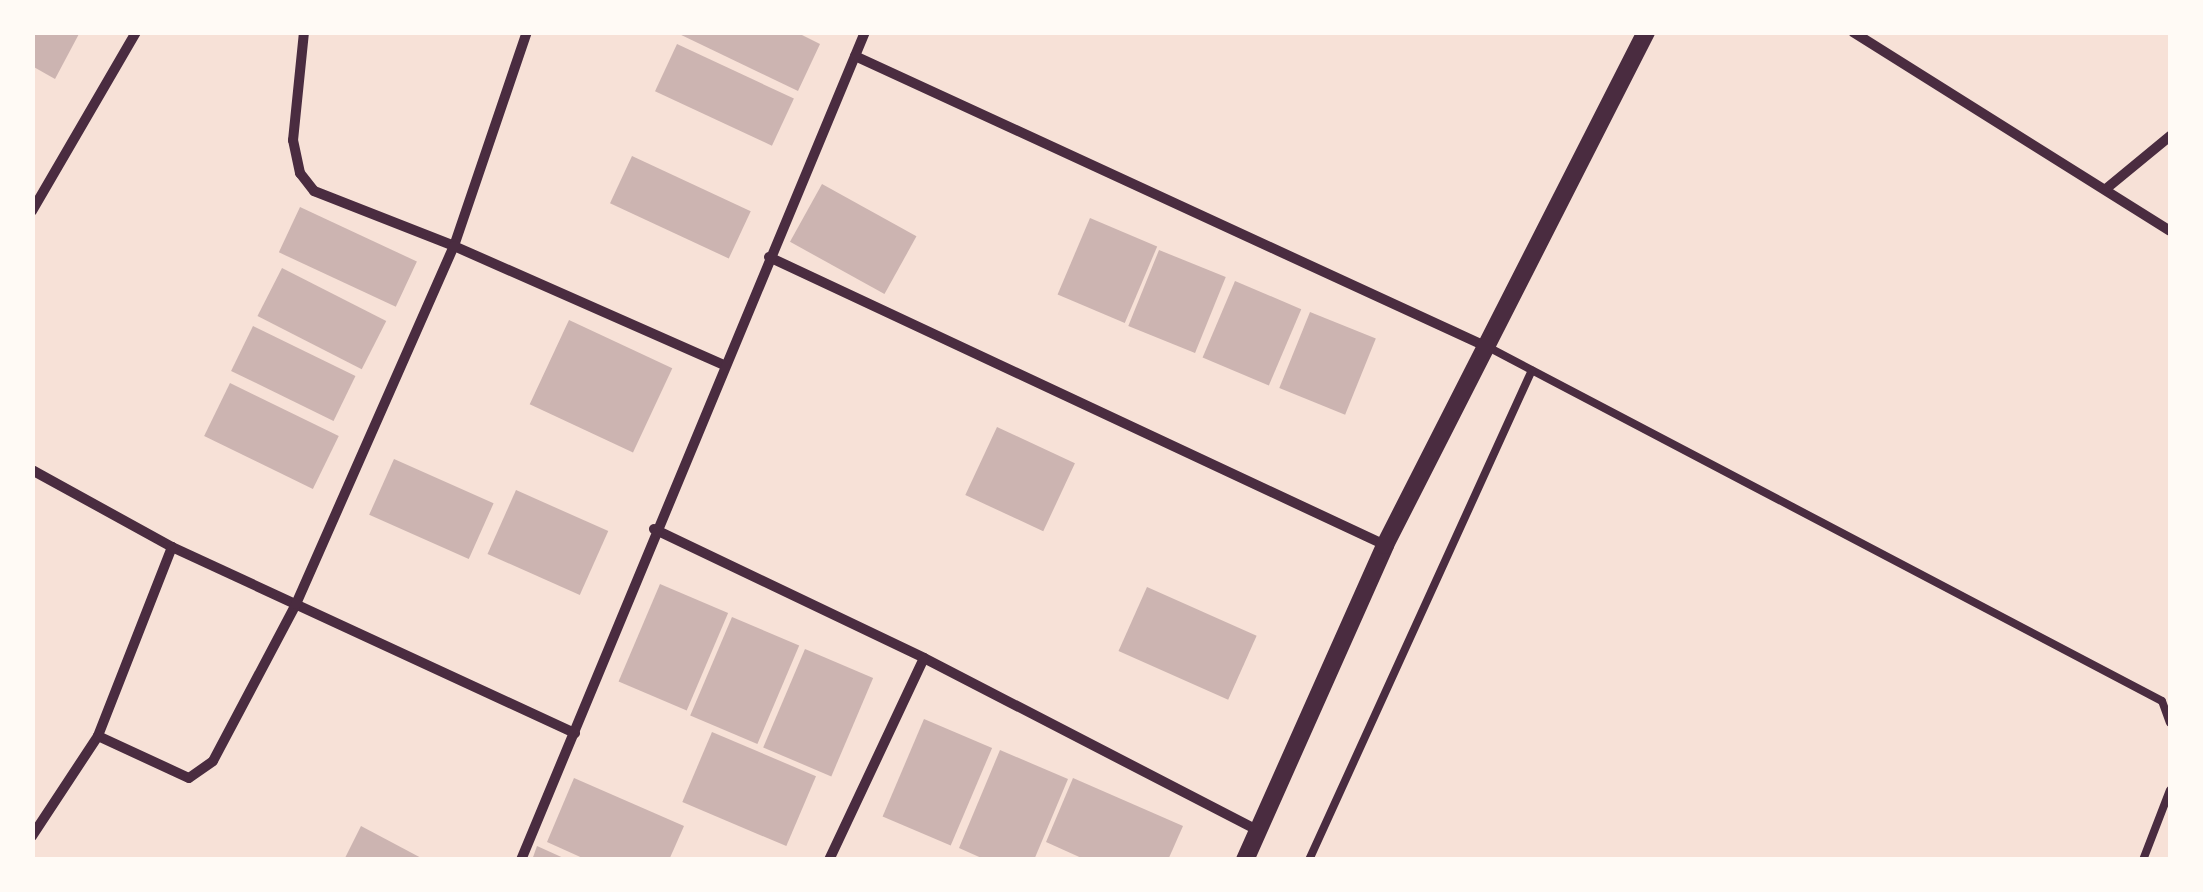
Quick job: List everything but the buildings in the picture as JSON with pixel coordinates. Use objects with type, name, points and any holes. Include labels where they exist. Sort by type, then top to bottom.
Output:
[{"type":"street","points":[[32,211],[136,32]]},
{"type":"street","points":[[304,32],[294,140],[300,173],[314,191],[454,246],[724,365]]},
{"type":"street","points":[[98,736],[190,778],[214,761],[296,604],[454,246],[527,32]]},
{"type":"street","points":[[521,860],[576,733],[654,529],[865,32]]},
{"type":"street","points":[[1245,860],[1255,829],[1386,546],[1646,32]]},
{"type":"street","points":[[1853,32],[2170,231]]},
{"type":"street","points":[[855,56],[1488,346]]},
{"type":"street","points":[[2107,188],[2170,136]]},
{"type":"street","points":[[769,257],[1386,546]]},
{"type":"street","points":[[32,470],[172,546],[576,733]]},
{"type":"street","points":[[654,529],[924,658],[1255,829]]},
{"type":"street","points":[[32,836],[98,736],[172,546]]},
{"type":"street","points":[[828,860],[924,658]]},
{"type":"lane","points":[[1488,346],[2162,700],[2170,723]]},
{"type":"lane","points":[[1309,860],[1532,370]]},
{"type":"lane","points":[[2143,860],[2170,790]]}]
